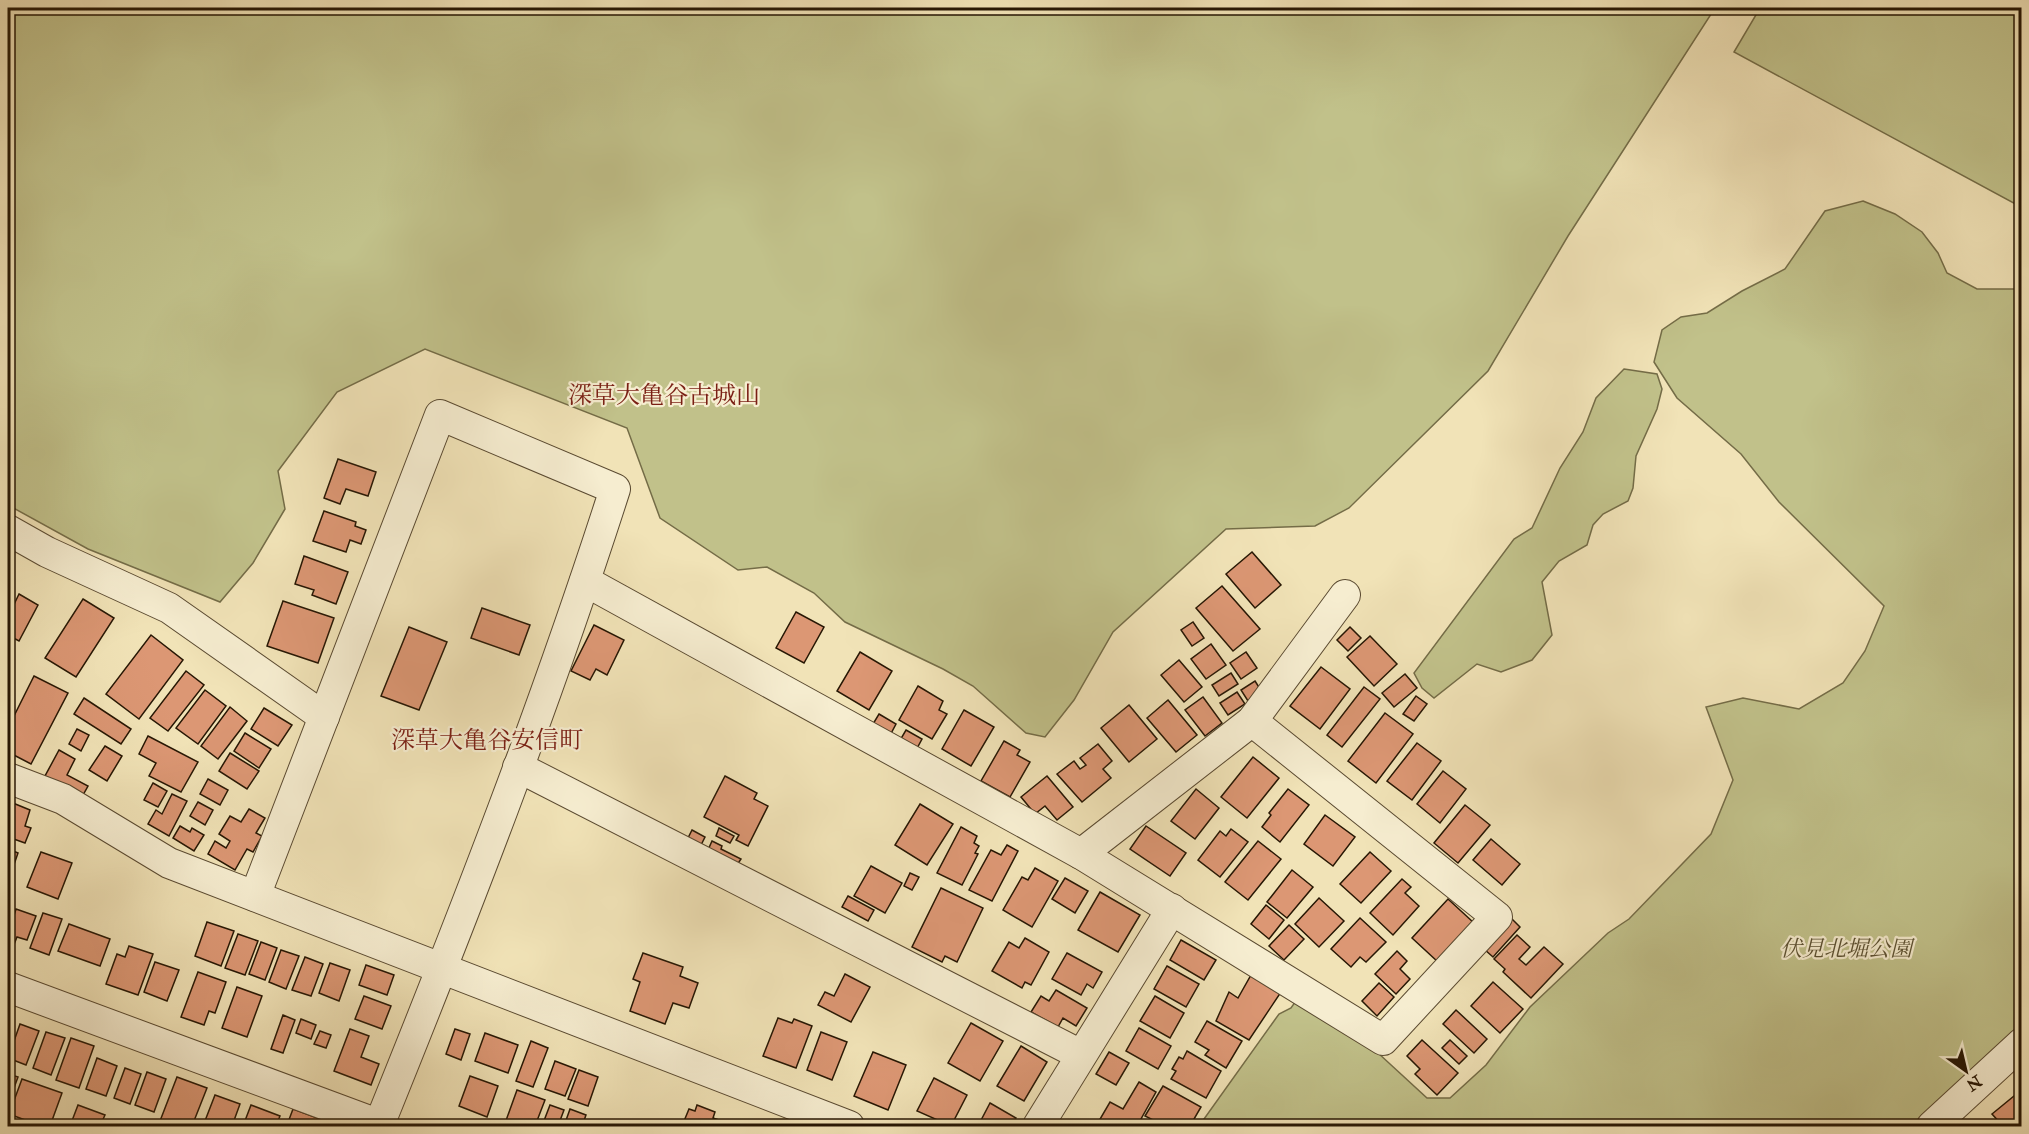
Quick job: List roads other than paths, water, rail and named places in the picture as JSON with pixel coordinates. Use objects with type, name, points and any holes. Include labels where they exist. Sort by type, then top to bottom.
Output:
[{"type":"street","points":[[8,987],[381,1126],[518,766],[585,582],[615,489],[440,415],[255,896]]},
{"type":"street","points":[[8,530],[47,552],[169,608],[324,717]]},
{"type":"street","points":[[585,582],[1082,854],[1383,1040],[1497,917],[1252,721]]},
{"type":"street","points":[[1082,854],[1252,721],[1345,595]]},
{"type":"street","points":[[518,766],[1081,1055]]},
{"type":"street","points":[[8,778],[63,799],[169,863],[849,1126]]},
{"type":"street","points":[[1038,1126],[1172,909]]},
{"type":"street","points":[[1932,1126],[2022,1043]]},
{"type":"district","name":"深草大亀谷古城山","points":[[664,395]]},
{"type":"district","name":"深草大亀谷安信町","points":[[487,740]]},
{"type":"park label","name":"伏見北堀公園","points":[[1846,949]]}]
